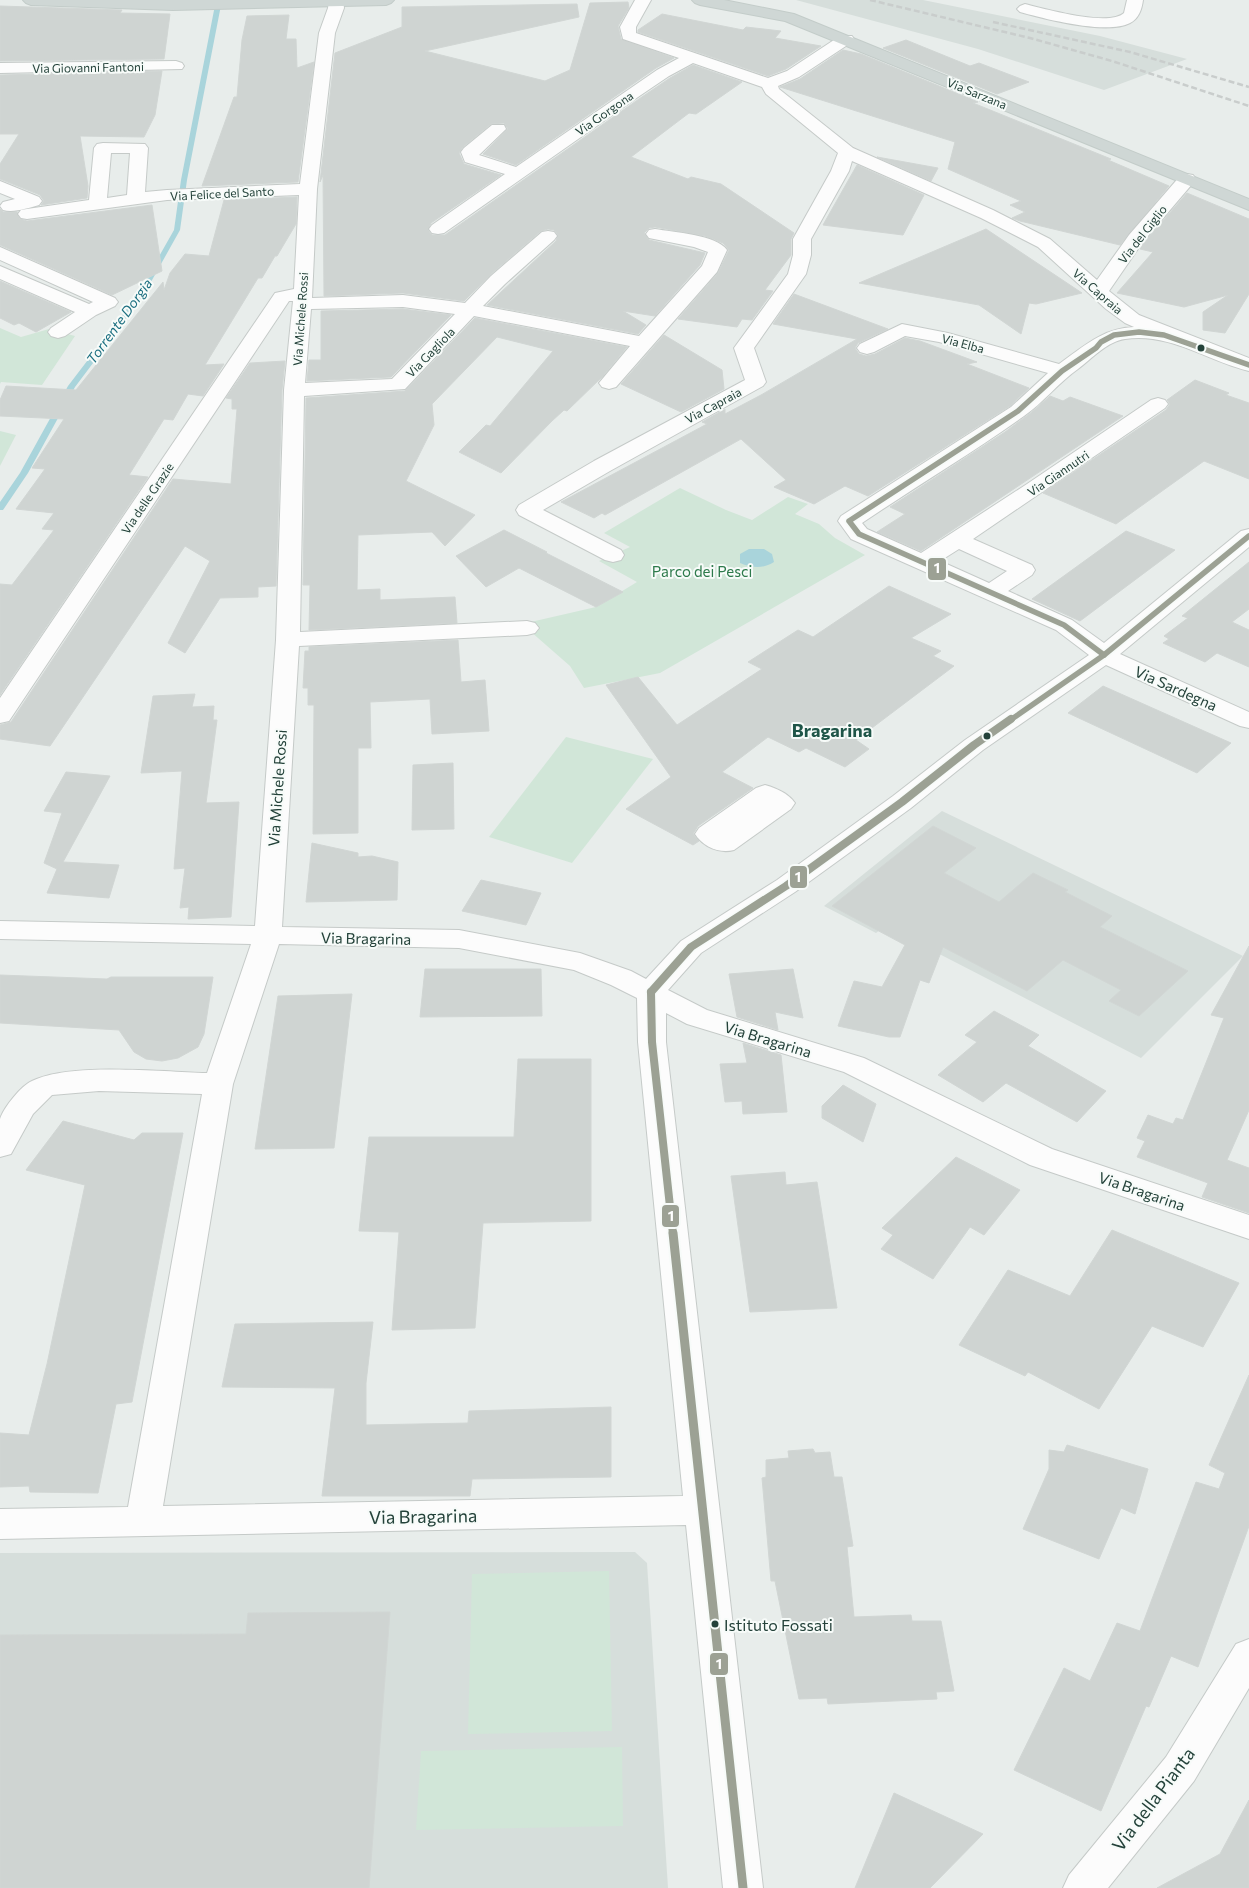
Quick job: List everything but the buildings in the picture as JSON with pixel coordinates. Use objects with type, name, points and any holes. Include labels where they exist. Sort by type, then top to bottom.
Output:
[{"type":"main road","points":[[31,0],[118,4],[386,0]]},
{"type":"main road","name":"Via Sarzana","points":[[700,0],[790,17],[1249,204]]},
{"type":"street","name":"Via Capraia","points":[[643,0],[628,27],[629,36],[662,49],[693,57],[769,84],[772,91],[847,152],[987,214],[1044,243],[1099,291],[1112,305],[1132,319],[1249,365]]},
{"type":"street","points":[[1025,10],[1106,22],[1125,20],[1132,15],[1135,0]]},
{"type":"street","name":"Via Michele Rossi","points":[[268,936],[288,640],[294,390],[302,298],[308,189],[327,33],[336,8],[336,1]]},
{"type":"street","points":[[769,84],[793,74],[846,39]]},
{"type":"street","name":"Via Gorgona","points":[[438,229],[648,83],[693,57]]},
{"type":"street","name":"Via Giovanni Fantoni","points":[[0,68],[176,66]]},
{"type":"street","points":[[498,129],[470,152],[471,158],[518,174]]},
{"type":"street","points":[[98,204],[103,148],[140,148],[136,199]]},
{"type":"street","name":"Via Capraia","points":[[613,555],[527,510],[643,443],[756,382],[744,348],[797,274],[802,255],[802,239],[840,171],[847,152]]},
{"type":"street","name":"Via del Giglio","points":[[1099,291],[1136,239],[1186,179]]},
{"type":"street","points":[[0,186],[33,201],[6,212]]},
{"type":"street","name":"Via Felice del Santo","points":[[6,212],[27,214],[167,195],[308,189]]},
{"type":"street","points":[[609,383],[710,268],[718,250],[699,242],[655,234]]},
{"type":"street","name":"Via Gagliola","points":[[294,390],[398,385],[472,310],[498,280],[548,236]]},
{"type":"street","points":[[0,253],[108,302],[89,311],[58,332]]},
{"type":"street","points":[[0,272],[89,311]]},
{"type":"street","points":[[1099,291],[1104,308],[1102,316],[1139,332]]},
{"type":"street","name":"Via delle Grazie","points":[[0,716],[282,297],[302,298]]},
{"type":"street","name":"Via Gagliola","points":[[302,298],[403,301],[472,310],[644,343]]},
{"type":"street","points":[[1096,348],[1094,329],[1098,322]]},
{"type":"street","name":"Via Elba","points":[[867,348],[902,330],[941,337],[1062,371]]},
{"type":"street","points":[[1104,655],[1064,625],[859,534],[849,521],[1018,411],[1062,371],[1096,348],[1101,342],[1114,336],[1139,332],[1164,335],[1188,342]]},
{"type":"street","name":"Via Giannutri","points":[[922,563],[1158,404]]},
{"type":"street","points":[[744,1888],[652,1042],[651,992],[691,947],[816,865],[902,802],[974,745],[1104,655],[1129,632],[1249,536]]},
{"type":"street","points":[[957,540],[1024,570],[990,593]]},
{"type":"street","points":[[288,640],[527,628]]},
{"type":"street","name":"Via Sardegna","points":[[1104,655],[1249,721]]},
{"type":"street","name":"Via Bragarina","points":[[0,930],[459,939],[580,962],[651,992],[697,1017],[854,1065],[1041,1157],[1249,1227]]},
{"type":"street","points":[[143,1521],[218,1084],[268,936]]},
{"type":"street","points":[[0,1146],[22,1107],[43,1087],[76,1081],[218,1084]]},
{"type":"street","name":"Via Bragarina","points":[[0,1524],[702,1510]]},
{"type":"street","name":"Via della Pianta","points":[[1083,1888],[1180,1769],[1249,1655]]},
{"type":"shaded area","points":[[796,0],[923,0],[1100,36],[1187,59],[1104,90],[978,49]]},
{"type":"shaded area","points":[[942,811],[1243,956],[1141,1058],[885,926],[876,933],[824,906]]},
{"type":"shaded area","points":[[635,1552],[647,1563],[668,1888],[0,1888],[0,1553]]},
{"type":"green space","points":[[0,328],[21,337],[49,329],[75,336],[42,385],[1,382],[0,384]]},
{"type":"green space","points":[[0,431],[16,435],[0,466]]},
{"type":"green space","name":"Parco dei Pesci","points":[[680,488],[752,520],[788,497],[808,504],[795,514],[819,524],[835,538],[865,555],[660,673],[584,688],[570,666],[522,624],[596,607],[637,582],[599,561],[630,547],[604,533]]},
{"type":"green space","points":[[566,737],[653,759],[572,863],[489,837]]},
{"type":"green space","points":[[609,1571],[612,1731],[468,1734],[472,1574]]},
{"type":"green space","points":[[622,1747],[623,1826],[416,1830],[421,1751]]},
{"type":"water","points":[[749,549],[764,549],[772,554],[774,562],[766,566],[757,567],[740,563],[740,554]]},
{"type":"waterway","name":"Torrente Dorgia","points":[[0,508],[24,473],[72,386],[139,298],[177,230],[184,180],[219,0]]},
{"type":"railway","points":[[870,0],[1030,38],[1112,61],[1249,106]]},
{"type":"railway","points":[[993,22],[1130,52],[1249,87]]},
{"type":"transit line","name":"1","points":[[1104,655],[1064,625],[859,534],[849,521],[1018,411],[1062,371],[1096,348],[1101,342],[1114,335],[1139,332],[1164,335],[1249,365]]},
{"type":"transit line","name":"1","points":[[651,992],[691,947],[786,886],[902,802],[974,745],[1104,655],[1249,536]]},
{"type":"transit line","name":"1","points":[[651,992],[652,1042],[743,1888]]},
{"type":"place","name":"Istituto Fossati","points":[[715,1624]]},
{"type":"district","name":"Bragarina","points":[[832,730]]}]
